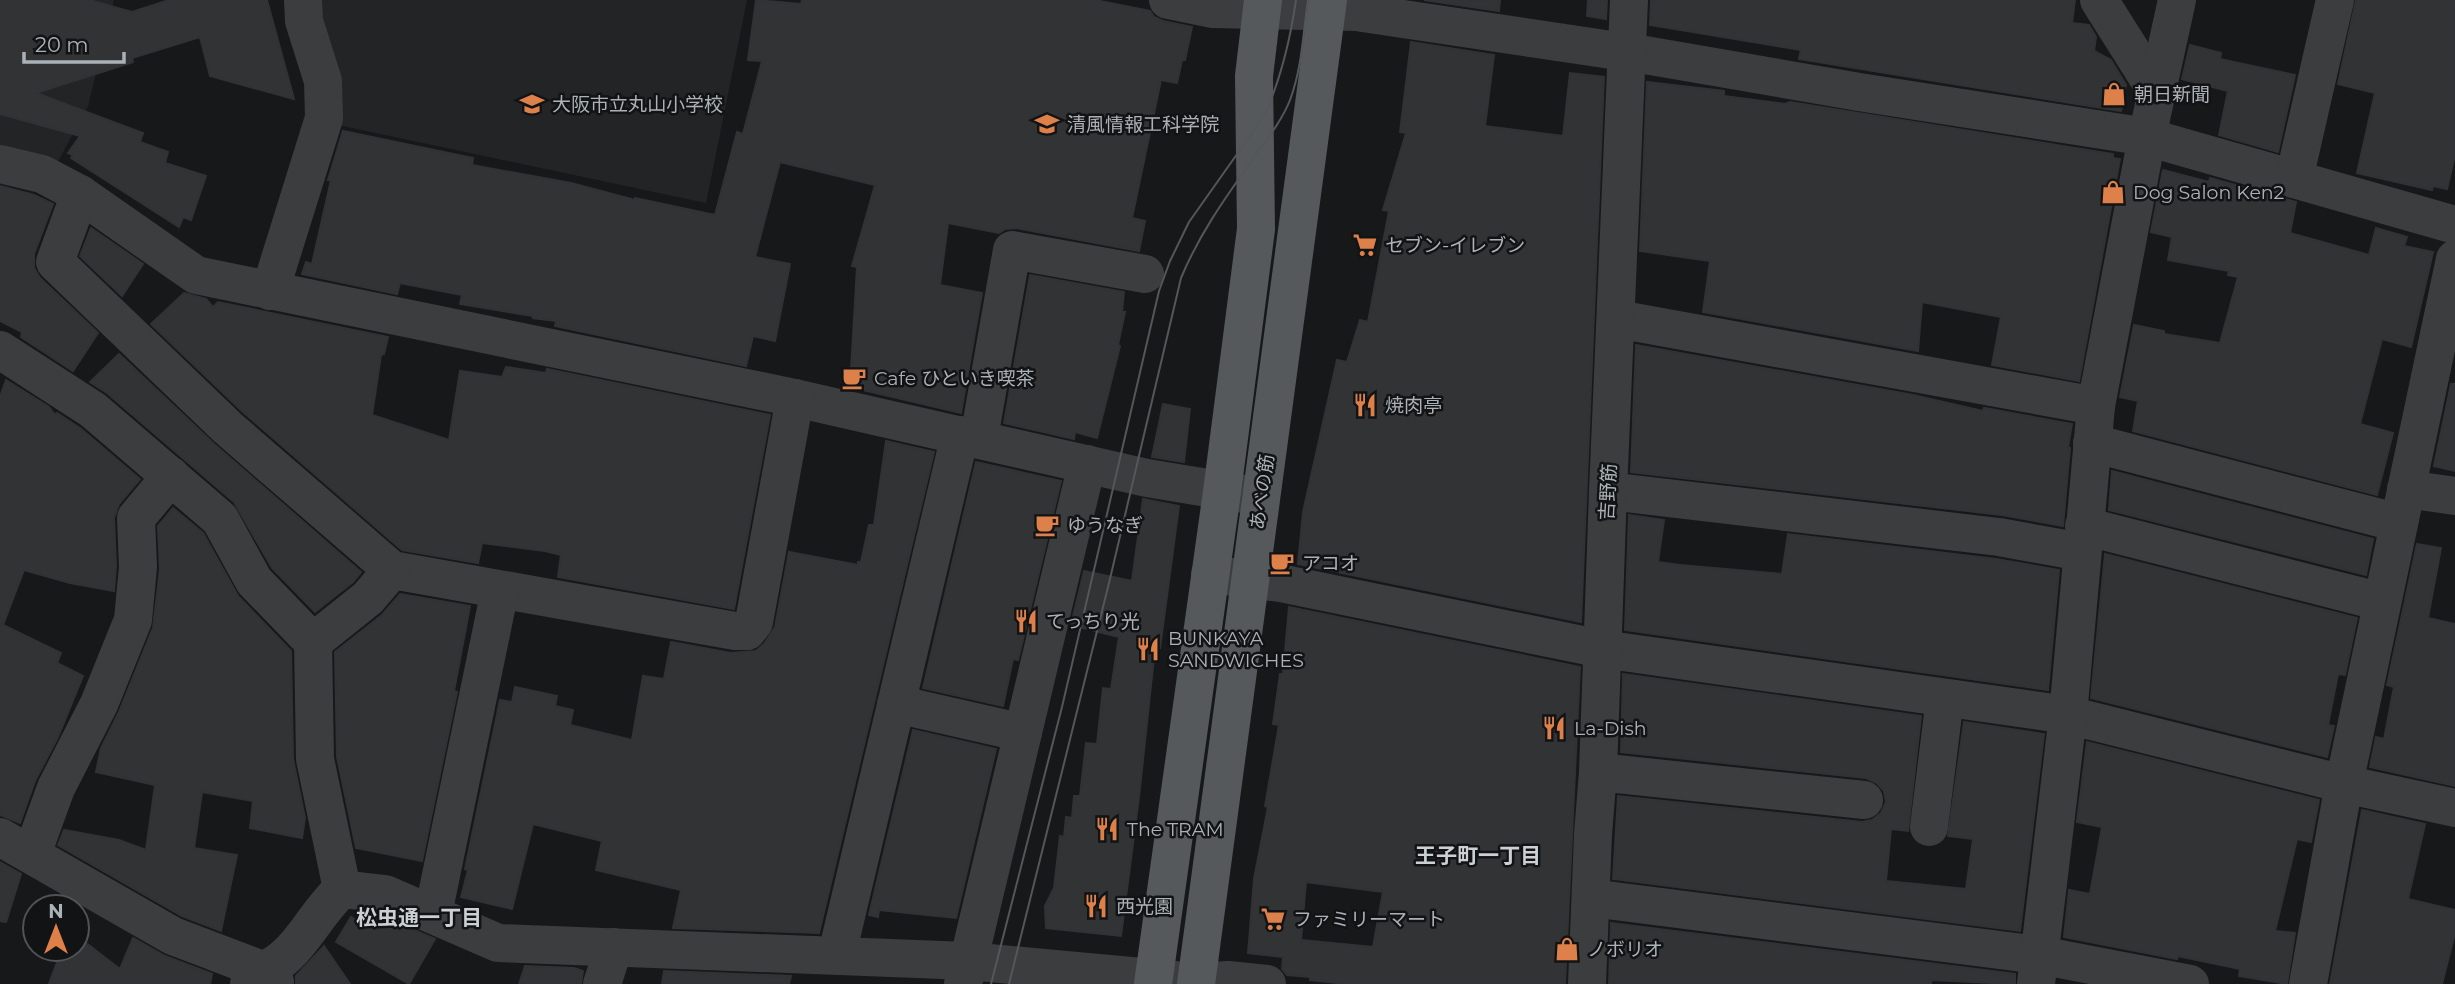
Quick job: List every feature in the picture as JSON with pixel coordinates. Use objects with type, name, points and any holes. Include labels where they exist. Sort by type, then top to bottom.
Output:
[{"type":"main road","name":"あべの筋","points":[[1154,981],[1256,229],[1254,76],[1262,6]]},
{"type":"main road","name":"あべの筋","points":[[1196,983],[1327,6]]},
{"type":"street","points":[[270,291],[324,117],[323,81],[304,21],[303,0]]},
{"type":"street","points":[[1168,0],[1212,9],[1327,6],[2147,137],[2455,225]]},
{"type":"street","name":"吉野筋","points":[[1587,984],[1629,0]]},
{"type":"street","points":[[2099,0],[2157,92]]},
{"type":"street","points":[[2037,970],[2068,715],[2094,424],[2147,137],[2177,0]]},
{"type":"street","points":[[2294,179],[2335,0]]},
{"type":"street","points":[[0,164],[43,174],[80,194],[196,275],[795,398],[1087,464],[1222,492],[1261,497]]},
{"type":"street","points":[[80,194],[55,262],[228,428],[392,570],[747,631],[754,622],[795,398]]},
{"type":"street","points":[[837,954],[896,704],[970,436],[1012,250],[1145,274]]},
{"type":"street","points":[[2308,984],[2344,784],[2455,259]]},
{"type":"street","points":[[1617,319],[2094,424],[2402,506],[2455,496]]},
{"type":"street","points":[[0,350],[93,410],[220,519],[254,581],[313,642],[315,759],[342,889]]},
{"type":"street","points":[[966,973],[1087,464]]},
{"type":"street","points":[[171,476],[136,518],[138,568],[133,621],[99,704],[56,788],[16,845],[173,936],[263,980],[285,959],[342,889]]},
{"type":"street","points":[[1608,491],[1999,537],[2083,539],[2382,601]]},
{"type":"street","points":[[313,642],[368,598],[392,570]]},
{"type":"street","points":[[1210,574],[1280,583],[1602,649],[2068,715],[2344,784],[2455,808]]},
{"type":"street","points":[[433,914],[500,590]]},
{"type":"street","points":[[1929,827],[1945,698]]},
{"type":"street","points":[[896,704],[1023,733]]},
{"type":"street","points":[[1598,772],[1864,800]]},
{"type":"street","points":[[342,889],[385,894],[498,943],[837,954],[966,973],[1196,983],[1228,980],[1267,984]]},
{"type":"street","points":[[1591,898],[2037,970],[2190,984]]},
{"type":"street","points":[[602,984],[614,947]]},
{"type":"shaded area","points":[[0,0],[114,0],[88,106],[55,167],[0,153]]},
{"type":"shaded area","name":"大阪市立丸山小学校","points":[[317,0],[747,0],[706,203],[338,125]]},
{"type":"building","points":[[0,0],[89,0],[132,12],[169,0],[267,0],[294,99],[210,76],[200,37],[132,58],[133,62],[36,93],[143,133],[140,142],[168,152],[165,163],[206,176],[191,220],[183,217],[179,227],[71,158],[73,155],[68,153],[80,136],[0,114]]},
{"type":"building","points":[[756,0],[801,4],[802,0],[1095,0],[1150,11],[1154,17],[1163,21],[1192,27],[1177,83],[1161,80],[1132,218],[1145,221],[1139,251],[1016,228],[1005,229],[999,233],[948,223],[940,285],[982,293],[961,413],[850,387],[857,267],[852,266],[875,185],[780,162],[755,257],[790,264],[775,341],[753,336],[746,366],[555,326],[556,321],[533,316],[460,304],[462,295],[400,283],[397,294],[302,274],[306,262],[312,264],[331,180],[328,180],[343,131],[473,158],[472,165],[571,183],[635,200],[715,215],[737,132],[743,134],[762,61],[748,60]]},
{"type":"building","points":[[1424,0],[1500,0],[1499,11]]},
{"type":"building","points":[[1588,0],[1607,0],[1606,19],[1587,16]]},
{"type":"building","points":[[1651,0],[2075,0],[2072,23],[2089,25],[2096,37],[2094,51],[2111,60],[2126,85],[2121,111],[1799,59],[1801,50],[1650,25]]},
{"type":"building","points":[[2356,0],[2455,0],[2455,155],[2447,189],[2433,186],[2432,190],[2357,173],[2375,93],[2338,84]]},
{"type":"building","points":[[1411,42],[1494,55],[1485,126],[1563,136],[1570,73],[1604,77],[1581,622],[1298,564],[1303,512],[1337,360],[1347,362],[1360,320],[1368,322],[1389,211],[1383,210],[1406,133],[1400,132]]},
{"type":"building","points":[[2190,45],[2221,53],[2220,59],[2295,75],[2278,152],[2219,135],[2228,91],[2182,79]]},
{"type":"building","points":[[1647,82],[1724,91],[1724,96],[1785,104],[1790,102],[2113,154],[2113,158],[2120,159],[2079,381],[1992,365],[2001,317],[1922,302],[1918,351],[1703,312],[1710,261],[1640,251]]},
{"type":"building","points":[[2163,170],[2209,182],[2210,178],[2296,202],[2290,233],[2369,255],[2376,228],[2407,237],[2404,246],[2433,252],[2411,347],[2382,339],[2360,424],[2393,433],[2377,495],[2133,431],[2138,401],[2120,397],[2134,325],[2164,331],[2164,334],[2220,343],[2238,277],[2228,275],[2229,271],[2168,260],[2172,237],[2151,232]]},
{"type":"building","points":[[0,186],[34,195],[53,204],[34,254],[34,268],[40,278],[98,333],[73,371],[21,337],[22,332],[0,321]]},
{"type":"building","points":[[91,228],[143,264],[122,296],[80,256]]},
{"type":"building","points":[[1030,275],[1124,292],[1122,312],[1125,312],[1118,345],[1120,346],[1097,438],[1075,432],[1074,439],[1004,423]]},
{"type":"building","points":[[184,293],[206,299],[213,307],[218,302],[388,337],[384,354],[381,355],[372,415],[449,440],[460,371],[502,377],[506,367],[546,373],[547,369],[770,415],[734,609],[558,577],[561,555],[545,551],[482,543],[478,563],[402,550],[243,412],[151,324]]},
{"type":"building","points":[[1636,345],[1913,395],[1983,411],[1984,408],[2072,424],[2063,526],[2002,515],[1631,472]]},
{"type":"building","points":[[119,354],[214,444],[361,572],[353,582],[315,612],[272,568],[234,502],[107,393],[90,382]]},
{"type":"building","points":[[6,380],[49,407],[55,415],[57,413],[80,428],[140,479],[119,504],[114,518],[114,591],[70,583],[24,570],[3,625],[61,653],[57,663],[83,676],[58,737],[35,781],[20,823],[0,815],[0,397]]},
{"type":"building","points":[[2451,384],[2455,384],[2455,471],[2434,466]]},
{"type":"building","points":[[1163,404],[1190,409],[1184,462],[1152,457]]},
{"type":"building","points":[[886,441],[934,452],[819,933],[673,928],[681,890],[596,870],[602,841],[533,824],[512,909],[461,897],[500,700],[512,702],[515,687],[557,696],[555,706],[573,710],[570,725],[632,740],[643,676],[664,679],[671,642],[731,653],[756,651],[775,627],[789,552],[858,565],[858,562],[861,562],[869,525],[874,525]]},
{"type":"building","points":[[976,462],[1061,481],[1018,660],[1013,659],[1003,706],[923,688]]},
{"type":"building","points":[[2112,471],[2373,539],[2366,575],[2109,510]]},
{"type":"building","points":[[1143,499],[1179,506],[1160,648],[1155,648],[1121,936],[1046,928],[1045,906],[1054,888],[1060,836],[1064,837],[1066,817],[1072,818],[1074,796],[1080,796],[1086,743],[1097,744],[1103,688],[1111,689],[1119,637],[1071,625],[1084,571],[1132,581]]},
{"type":"building","points":[[173,508],[203,533],[238,596],[291,651],[293,759],[305,818],[302,838],[250,828],[253,801],[202,792],[194,848],[237,855],[221,931],[182,916],[58,845],[64,830],[119,840],[146,850],[155,785],[96,772],[101,748],[119,712],[153,628],[160,569],[158,526]]},
{"type":"building","points":[[1629,515],[1664,520],[1658,562],[1680,565],[1782,574],[1788,534],[1996,559],[2059,570],[2048,690],[1625,630]]},
{"type":"building","points":[[2417,544],[2441,548],[2428,618],[2455,624],[2455,786],[2370,767],[2376,737],[2384,739],[2394,687],[2387,685]]},
{"type":"building","points":[[2105,554],[2357,618],[2345,675],[2338,674],[2328,725],[2334,726],[2327,757],[2091,698]]},
{"type":"building","points":[[400,594],[470,606],[454,691],[457,692],[422,861],[356,848],[337,757],[335,652],[382,615]]},
{"type":"building","points":[[1289,607],[1580,667],[1565,984],[1347,984],[1287,975],[1282,969],[1283,957],[1248,953],[1254,879],[1268,807],[1265,806],[1279,725],[1273,724],[1280,674],[1283,674]],"holes":[[[1306,882],[1383,892],[1373,947],[1301,940]]]},
{"type":"building","points":[[1623,674],[1921,716],[1908,831],[1891,829],[1886,881],[1966,889],[1973,839],[1948,836],[1964,722],[2044,734],[2020,931],[1613,879],[1618,796],[1862,822],[1872,820],[1881,813],[1886,802],[1884,791],[1877,783],[1866,778],[1621,752]]},
{"type":"building","points":[[913,730],[996,749],[956,918],[879,910],[878,917],[869,915]]},
{"type":"building","points":[[2087,742],[2319,800],[2311,842],[2297,839],[2275,931],[2295,933],[2287,984],[2239,976],[2240,969],[2064,937],[2069,890],[2090,894],[2102,827],[2077,822]]},
{"type":"building","points":[[2362,810],[2425,824],[2408,899],[2455,910],[2455,933],[2442,984],[2330,984]]},
{"type":"building","points":[[0,862],[21,874],[6,922],[0,921]]},
{"type":"building","points":[[366,914],[379,915],[435,939],[409,984],[336,942],[351,917],[360,923]]},
{"type":"building","points":[[1611,923],[2015,974],[2015,984],[1931,980],[1931,984],[1609,984]]},
{"type":"building","points":[[133,938],[165,956],[212,974],[210,984],[49,984],[57,963],[91,963],[91,947],[120,969]]},
{"type":"building","points":[[324,946],[350,984],[296,984],[296,976]]},
{"type":"building","points":[[525,966],[574,968],[583,971],[581,984],[519,984]]},
{"type":"building","points":[[664,971],[791,976],[789,984],[662,984]]},
{"type":"tram line","points":[[991,984],[1062,707],[1159,291],[1189,222],[1264,116],[1284,60],[1296,0]]},
{"type":"tram line","points":[[1009,984],[1109,583],[1181,278],[1212,219],[1286,109],[1297,76],[1308,0]]},
{"type":"place","name":"朝日新聞","points":[[2114,94]]},
{"type":"place","name":"大阪市立丸山小学校","points":[[532,104]]},
{"type":"place","name":"清風情報工科学院","points":[[1047,124]]},
{"type":"place","name":"Dog Salon Ken2","points":[[2113,192]]},
{"type":"place","name":"セブン-イレブン","points":[[1365,245]]},
{"type":"place","name":"Cafe ひといき喫茶","points":[[854,378]]},
{"type":"place","name":"焼肉亭","points":[[1365,405]]},
{"type":"place","name":"ゆうなぎ","points":[[1047,525]]},
{"type":"place","name":"アコオ","points":[[1282,563]]},
{"type":"place","name":"てっちり光","points":[[1026,621]]},
{"type":"place","name":"BUNKAYA SANDWICHES","points":[[1148,649]]},
{"type":"place","name":"La-Dish","points":[[1554,728]]},
{"type":"place","name":"The TRAM","points":[[1107,829]]},
{"type":"place","name":"西光園","points":[[1096,906]]},
{"type":"place","name":"ファミリーマート","points":[[1273,919]]},
{"type":"place","name":"ノボリオ","points":[[1567,949]]},
{"type":"district","name":"王子町一丁目","points":[[1478,855]]},
{"type":"district","name":"松虫通一丁目","points":[[419,917]]}]
